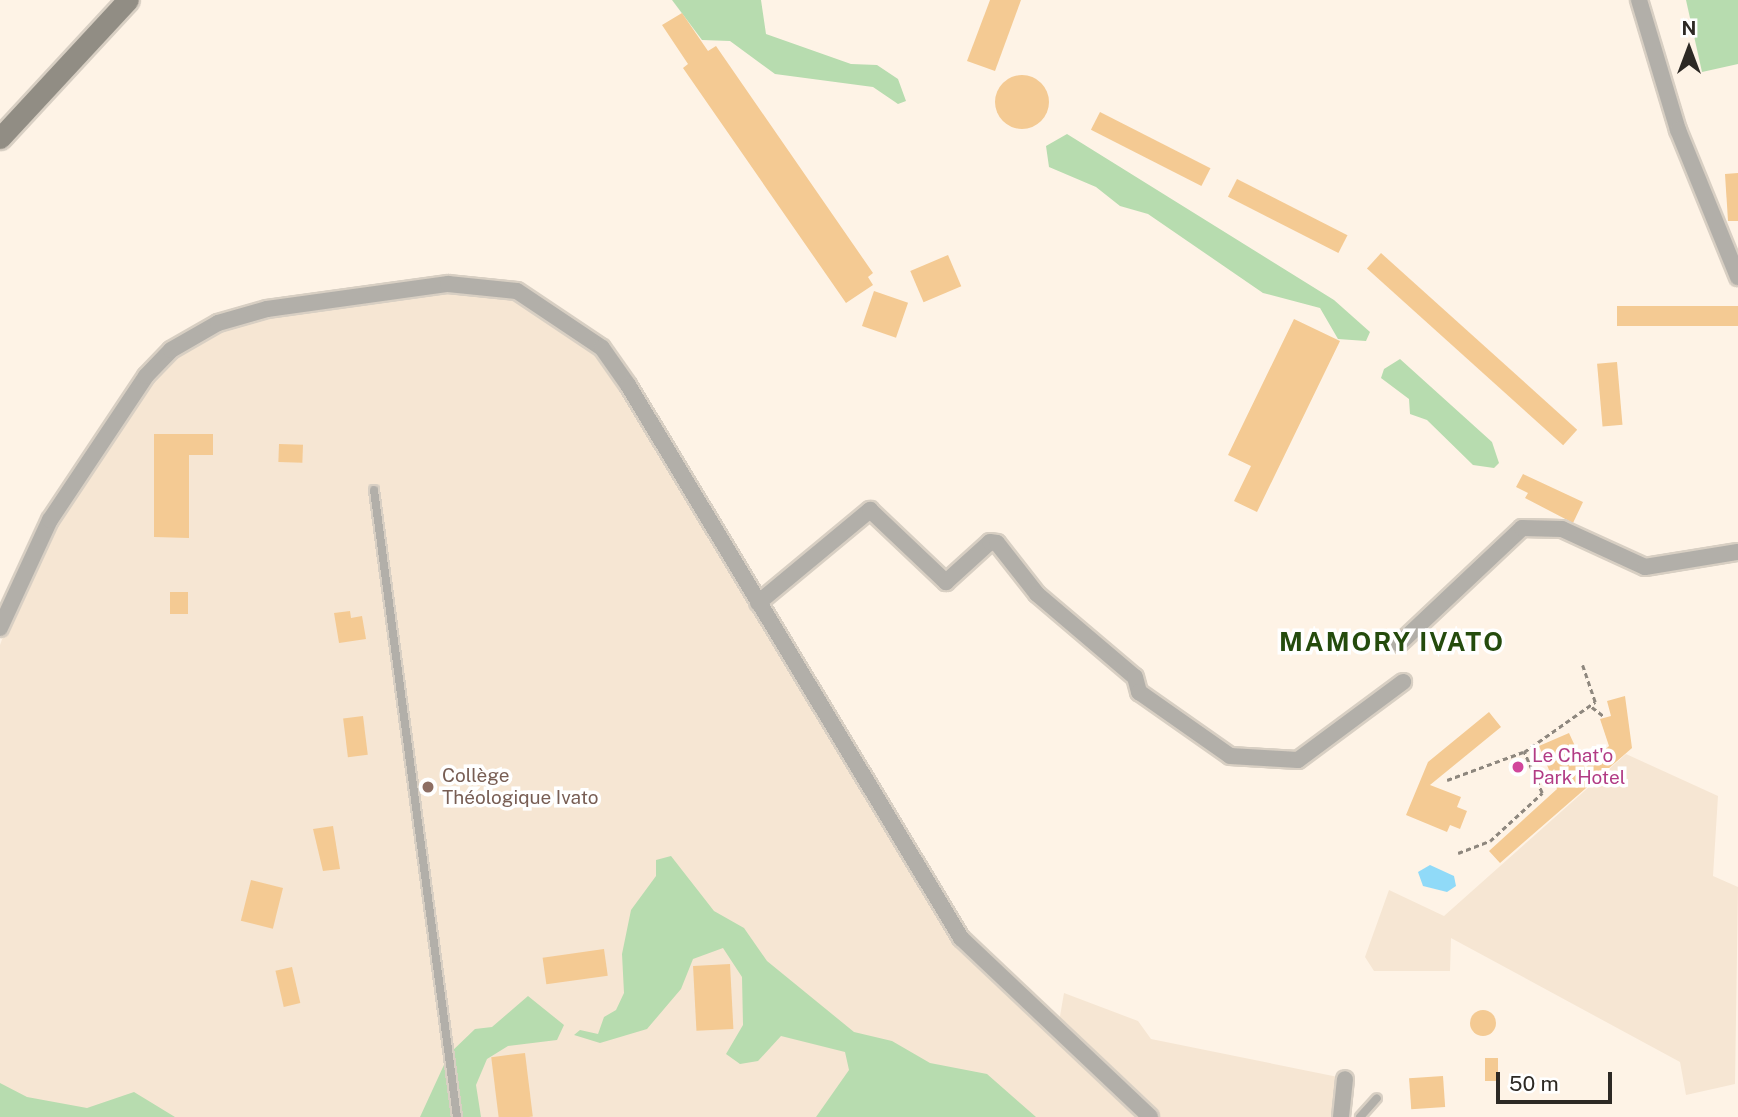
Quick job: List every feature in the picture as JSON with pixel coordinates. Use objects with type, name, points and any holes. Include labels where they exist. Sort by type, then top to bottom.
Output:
[{"type":"main road","points":[[0,138],[128,0]]},
{"type":"street","points":[[1639,0],[1678,130],[1738,277]]},
{"type":"street","points":[[0,628],[50,520],[146,376],[171,350],[218,323],[267,309],[448,284],[517,291],[601,348],[961,938],[1150,1117]]},
{"type":"street","points":[[758,603],[870,510],[946,582],[997,542],[1037,594],[1135,677],[1139,692],[1230,756],[1298,760],[1404,682]]},
{"type":"street","points":[[1399,644],[1522,528],[1562,529],[1645,567],[1738,552]]},
{"type":"street","points":[[1341,1117],[1345,1079]]},
{"type":"lane","points":[[374,490],[457,1117]]},
{"type":"lane","points":[[1360,1117],[1377,1098]]},
{"type":"path","points":[[1582,665],[1592,707],[1605,717]]},
{"type":"path","points":[[1447,780],[1524,752],[1592,707]]},
{"type":"path","points":[[1458,853],[1490,841],[1542,793],[1524,752]]},
{"type":"shaded area","name":"Collège Théologique Ivato","points":[[450,292],[516,298],[594,349],[931,908],[984,972],[1045,1026],[1059,1022],[1064,993],[1138,1021],[1151,1039],[1338,1077],[1333,1117],[0,1117],[0,645],[19,592],[56,524],[151,378],[175,354],[219,331],[269,317]]},
{"type":"shaded area","points":[[1626,754],[1718,796],[1713,876],[1738,887],[1735,1084],[1686,1095],[1680,1062],[1451,938],[1450,971],[1374,971],[1365,957],[1389,890],[1444,916]]},
{"type":"green space","points":[[672,0],[761,0],[766,34],[851,64],[877,65],[898,79],[906,101],[898,104],[873,87],[775,74],[730,41],[702,40]]},
{"type":"green space","points":[[1686,0],[1738,0],[1738,64],[1702,72]]},
{"type":"green space","points":[[1067,134],[1334,300],[1370,332],[1366,341],[1338,339],[1320,308],[1263,293],[1148,214],[1120,206],[1096,187],[1049,167],[1046,146]]},
{"type":"green space","points":[[1400,359],[1492,442],[1499,463],[1494,468],[1473,465],[1427,420],[1410,414],[1409,399],[1381,378],[1384,369]]},
{"type":"green space","points":[[671,856],[714,911],[744,928],[767,961],[854,1032],[892,1041],[930,1063],[987,1074],[1036,1117],[816,1117],[849,1070],[845,1052],[781,1036],[758,1061],[740,1064],[726,1054],[743,1025],[742,977],[723,948],[693,959],[681,989],[647,1029],[600,1043],[574,1035],[580,1030],[598,1034],[604,1017],[616,1010],[624,993],[622,954],[631,910],[656,876],[656,860]]},
{"type":"green space","points":[[528,996],[564,1025],[557,1040],[508,1046],[487,1059],[476,1085],[481,1117],[420,1117],[449,1054],[475,1029],[492,1027]]},
{"type":"green space","points":[[0,1083],[27,1097],[87,1108],[134,1092],[175,1117],[0,1117]]},
{"type":"water","points":[[1430,865],[1454,876],[1456,886],[1447,892],[1423,886],[1418,872]]},
{"type":"building","points":[[990,0],[1021,0],[995,71],[967,61]]},
{"type":"building","points":[[682,13],[708,51],[716,46],[873,273],[868,277],[873,285],[846,303],[683,68],[688,64],[662,25]]},
{"type":"building","points":[[1022,75],[1041,83],[1049,102],[1041,121],[1022,129],[1003,121],[995,102],[1003,83]]},
{"type":"building","points":[[1100,112],[1210,168],[1201,186],[1091,130]]},
{"type":"building","points":[[1738,173],[1738,221],[1728,221],[1725,174]]},
{"type":"building","points":[[1237,179],[1347,235],[1338,253],[1228,197]]},
{"type":"building","points":[[1381,253],[1577,430],[1563,445],[1367,269]]},
{"type":"building","points":[[948,255],[961,286],[924,302],[910,271]]},
{"type":"building","points":[[874,291],[908,303],[896,338],[862,326]]},
{"type":"building","points":[[1617,306],[1738,306],[1738,326],[1617,326]]},
{"type":"building","points":[[1294,319],[1340,341],[1257,512],[1234,501],[1251,466],[1228,455]]},
{"type":"building","points":[[1617,362],[1622,425],[1603,427],[1597,364]]},
{"type":"building","points":[[154,434],[213,434],[213,455],[189,455],[189,538],[154,537]]},
{"type":"building","points":[[279,444],[303,445],[302,463],[278,462]]},
{"type":"building","points":[[1523,474],[1583,502],[1573,523],[1525,498],[1528,493],[1516,487]]},
{"type":"building","points":[[170,592],[188,592],[188,614],[170,614]]},
{"type":"building","points":[[350,611],[351,618],[362,616],[366,639],[339,643],[334,613]]},
{"type":"building","points":[[1625,696],[1632,748],[1500,863],[1489,851],[1557,789],[1539,746],[1569,733],[1585,768],[1609,746],[1600,719],[1611,716],[1607,701]]},
{"type":"building","points":[[1489,712],[1501,727],[1430,785],[1461,797],[1457,807],[1467,811],[1460,829],[1450,825],[1447,832],[1406,815],[1428,762]]},
{"type":"building","points":[[363,716],[368,755],[348,757],[343,718]]},
{"type":"building","points":[[333,826],[340,869],[323,871],[313,829]]},
{"type":"building","points":[[251,880],[283,888],[273,929],[241,921]]},
{"type":"building","points":[[604,949],[608,976],[546,984],[543,958]]},
{"type":"building","points":[[730,964],[733,1029],[696,1031],[693,966]]},
{"type":"building","points":[[292,967],[300,1003],[284,1007],[275,971]]},
{"type":"building","points":[[1483,1010],[1492,1014],[1496,1023],[1492,1032],[1483,1036],[1474,1032],[1470,1023],[1474,1014]]},
{"type":"building","points":[[525,1053],[533,1117],[499,1117],[491,1057]]},
{"type":"building","points":[[1485,1058],[1498,1058],[1498,1081],[1485,1081]]},
{"type":"building","points":[[1443,1076],[1445,1107],[1411,1109],[1409,1078]]},
{"type":"place","name":"Le Chat'o Park Hotel","points":[[1518,767]]},
{"type":"place","name":"Collège Théologique Ivato","points":[[428,787]]},
{"type":"district","name":"MAMORY IVATO","points":[[1392,642]]}]
